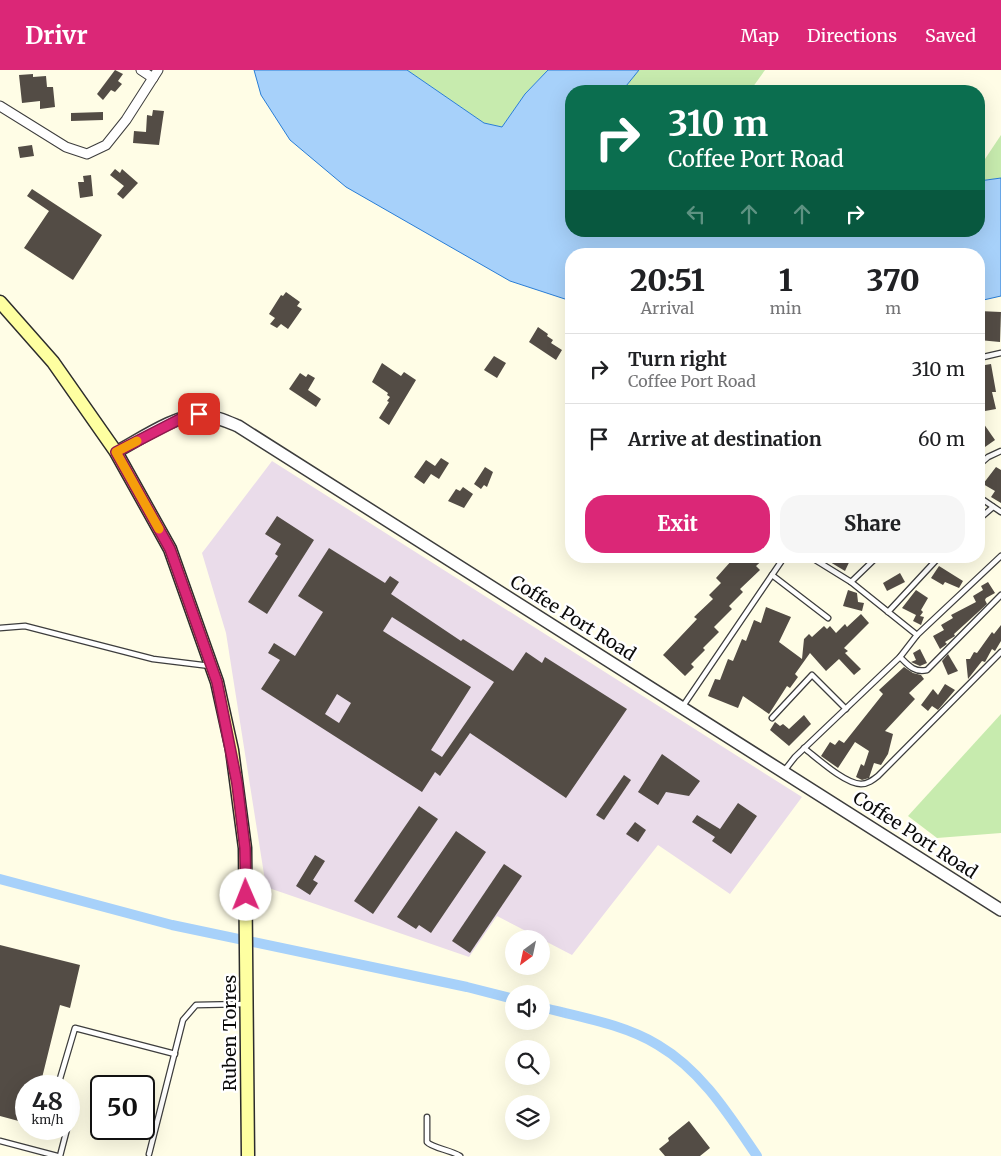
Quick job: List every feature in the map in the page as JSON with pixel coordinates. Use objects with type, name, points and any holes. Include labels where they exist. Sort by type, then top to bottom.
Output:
[{"type":"main road","name":"Ruben Torres","points":[[0,302],[53,362],[116,452],[170,549],[217,682],[237,783],[245,848],[248,1156]]},
{"type":"street","points":[[0,106],[66,148],[87,154],[106,146],[126,120],[156,74],[141,70]]},
{"type":"street","name":"Coffee Port Road","points":[[116,452],[180,419],[199,414],[218,417],[246,432],[1001,910]]},
{"type":"lane","points":[[985,357],[1001,353]]},
{"type":"lane","points":[[985,460],[1001,451]]},
{"type":"lane","points":[[985,501],[1001,512]]},
{"type":"lane","points":[[985,514],[993,506]]},
{"type":"lane","points":[[783,772],[804,748],[900,657],[917,635],[1001,556]]},
{"type":"lane","points":[[682,707],[780,563]]},
{"type":"lane","points":[[820,563],[851,582],[917,635]]},
{"type":"lane","points":[[851,582],[871,563]]},
{"type":"lane","points":[[888,612],[934,563]]},
{"type":"lane","points":[[772,575],[828,618]]},
{"type":"lane","points":[[900,657],[912,668],[920,672],[926,670],[1001,595]]},
{"type":"lane","points":[[0,628],[25,626],[153,659],[212,666]]},
{"type":"lane","points":[[804,748],[841,776],[859,784],[869,782],[878,776],[1001,652]]},
{"type":"lane","points":[[772,718],[812,674],[846,709]]},
{"type":"lane","points":[[149,1154],[182,1020],[196,1005],[248,1004]]},
{"type":"lane","points":[[62,1075],[75,1028],[175,1054]]},
{"type":"lane","points":[[427,1117],[427,1142],[430,1145],[445,1148],[460,1156]]},
{"type":"lane","points":[[0,1141],[58,1156],[63,1140]]},
{"type":"shaded area","points":[[272,461],[802,797],[730,894],[658,845],[572,955],[550,944],[550,930],[524,930],[497,916],[469,957],[266,887],[226,633],[202,553]]},
{"type":"green space","points":[[407,70],[548,70],[525,94],[502,127],[484,123]]},
{"type":"green space","points":[[639,70],[765,70],[754,85],[627,85]]},
{"type":"green space","points":[[1001,135],[1001,178],[985,180],[985,159]]},
{"type":"green space","points":[[1001,714],[1001,833],[937,838],[908,816]]},
{"type":"water","points":[[254,70],[407,70],[484,123],[502,127],[525,94],[548,70],[639,70],[627,85],[565,85],[565,237],[985,237],[985,180],[1001,178],[1001,296],[985,300],[985,248],[565,248],[565,299],[510,281],[346,187],[290,140],[261,95]]},
{"type":"building","points":[[115,70],[123,74],[118,81],[122,84],[115,92],[111,90],[103,100],[97,94]]},
{"type":"building","points":[[33,74],[33,77],[46,76],[47,87],[53,87],[55,107],[40,109],[40,101],[22,103],[19,75]]},
{"type":"building","points":[[153,110],[164,111],[159,145],[133,143],[134,131],[146,132],[147,115],[152,116]]},
{"type":"building","points":[[103,112],[103,120],[71,121],[71,113]]},
{"type":"building","points":[[32,145],[34,156],[20,158],[18,147]]},
{"type":"building","points":[[115,169],[120,173],[122,169],[138,183],[123,199],[117,194],[124,186],[110,175]]},
{"type":"building","points":[[91,175],[93,196],[80,198],[78,182],[84,182],[83,176]]},
{"type":"building","points":[[32,189],[102,235],[73,280],[24,248],[49,211],[27,196]]},
{"type":"building","points":[[286,292],[300,302],[297,306],[302,309],[288,329],[281,324],[277,328],[270,324],[275,318],[269,314],[281,295],[283,296]]},
{"type":"building","points":[[985,311],[1001,312],[1000,342],[985,341]]},
{"type":"building","points":[[538,327],[553,340],[551,343],[562,350],[556,360],[529,342]]},
{"type":"building","points":[[494,356],[506,363],[497,378],[484,370]]},
{"type":"building","points":[[382,363],[401,376],[404,372],[416,380],[389,425],[379,418],[390,397],[387,395],[388,393],[372,382]]},
{"type":"building","points":[[991,364],[996,392],[992,392],[996,409],[985,411],[985,365]]},
{"type":"building","points":[[300,373],[306,377],[308,374],[315,378],[308,390],[321,399],[316,407],[289,389]]},
{"type":"building","points":[[985,426],[995,440],[985,447]]},
{"type":"building","points":[[441,458],[449,463],[439,479],[431,474],[424,484],[414,477],[426,460],[435,466]]},
{"type":"building","points":[[485,467],[493,472],[487,487],[484,485],[481,489],[474,484]]},
{"type":"building","points":[[996,467],[1001,470],[1001,503],[991,497],[995,491],[985,485],[985,481]]},
{"type":"building","points":[[463,487],[473,494],[464,508],[448,501],[456,489],[460,491]]},
{"type":"building","points":[[277,516],[314,540],[267,614],[248,602],[278,556],[275,554],[281,544],[265,534]]},
{"type":"building","points":[[329,548],[385,583],[390,576],[399,582],[391,594],[461,641],[463,639],[513,671],[526,652],[542,663],[545,657],[627,709],[566,798],[470,733],[440,776],[435,772],[422,792],[261,689],[280,660],[268,653],[274,643],[295,656],[323,612],[298,596]],"holes":[[[392,617],[494,682],[442,757],[431,750],[471,687],[383,631]],[[337,694],[351,703],[339,723],[325,714]]]},
{"type":"building","points":[[729,563],[759,563],[756,566],[760,570],[740,589],[743,592],[729,606],[732,609],[714,627],[719,632],[703,648],[705,650],[691,664],[694,667],[685,676],[663,655],[697,619],[694,617],[713,599],[709,595],[721,583],[716,578]]},
{"type":"building","points":[[832,563],[849,563],[845,571]]},
{"type":"building","points":[[939,566],[963,581],[959,588],[945,582],[943,585],[931,578]]},
{"type":"building","points":[[900,573],[905,582],[887,591],[883,583]]},
{"type":"building","points":[[988,582],[995,593],[986,598],[987,604],[954,634],[955,636],[945,642],[947,644],[940,649],[933,636],[944,630],[941,625],[953,618],[951,615],[976,602],[973,596],[983,590],[981,586]]},
{"type":"building","points":[[848,590],[857,593],[858,602],[864,603],[862,611],[843,606]]},
{"type":"building","points":[[916,590],[928,598],[921,610],[923,612],[920,616],[924,617],[921,625],[913,621],[916,615],[902,608]]},
{"type":"building","points":[[766,607],[791,617],[779,642],[802,659],[804,639],[809,634],[812,637],[824,626],[827,629],[830,626],[836,633],[845,624],[847,627],[861,614],[869,623],[844,648],[848,651],[845,653],[861,669],[854,675],[839,659],[826,671],[810,653],[795,674],[798,677],[790,688],[787,686],[769,714],[743,696],[738,708],[708,696],[715,679],[720,680],[728,659],[733,661],[742,639],[746,641],[754,620],[761,623]]},
{"type":"building","points":[[1001,625],[1001,641],[995,651],[992,649],[985,662],[982,661],[968,679],[966,659],[970,659],[974,652],[977,653],[992,632],[994,634]]},
{"type":"building","points":[[920,649],[927,663],[920,666],[911,662],[916,660],[913,653]]},
{"type":"building","points":[[948,654],[958,671],[948,675],[942,661]]},
{"type":"building","points":[[904,667],[913,673],[921,675],[924,679],[909,693],[915,699],[885,731],[893,734],[888,754],[881,765],[874,763],[869,778],[862,780],[856,777],[861,764],[864,766],[869,751],[855,742],[838,768],[821,756],[830,742],[835,745],[839,740],[844,743],[883,694],[879,690]]},
{"type":"building","points":[[945,684],[955,690],[938,710],[932,706],[928,711],[921,705],[933,689],[938,695]]},
{"type":"building","points":[[804,715],[811,724],[789,746],[770,730],[775,722],[780,726],[783,724],[789,729]]},
{"type":"building","points":[[662,754],[700,781],[689,796],[666,792],[658,805],[638,792]]},
{"type":"building","points":[[624,775],[631,780],[604,820],[596,815]]},
{"type":"building","points":[[738,803],[757,816],[731,854],[712,841],[715,837],[692,822],[697,815],[720,829]]},
{"type":"building","points":[[419,806],[438,819],[373,914],[354,901]]},
{"type":"building","points":[[635,822],[646,830],[638,842],[626,834]]},
{"type":"building","points":[[456,831],[486,852],[431,933],[419,925],[416,929],[397,917]]},
{"type":"building","points":[[315,855],[325,861],[313,880],[318,883],[310,895],[296,886]]},
{"type":"building","points":[[504,864],[522,876],[470,953],[452,941]]},
{"type":"building","points":[[0,945],[80,965],[70,1008],[60,1005],[43,1075],[15,1075],[15,1120],[0,1116]]},
{"type":"building","points":[[689,1121],[710,1148],[700,1156],[665,1156],[659,1149],[669,1141],[668,1138]]},
{"type":"waterway","points":[[0,879],[172,925],[505,997]]},
{"type":"waterway","points":[[550,1009],[616,1026],[645,1038],[674,1056],[714,1095],[757,1156]]},
{"type":"slow traffic","points":[[137,441],[116,452],[159,529]]},
{"type":"route","points":[[199,414],[180,419],[116,452],[170,549],[217,682],[232,750],[237,783],[245,848],[246,895]]}]
